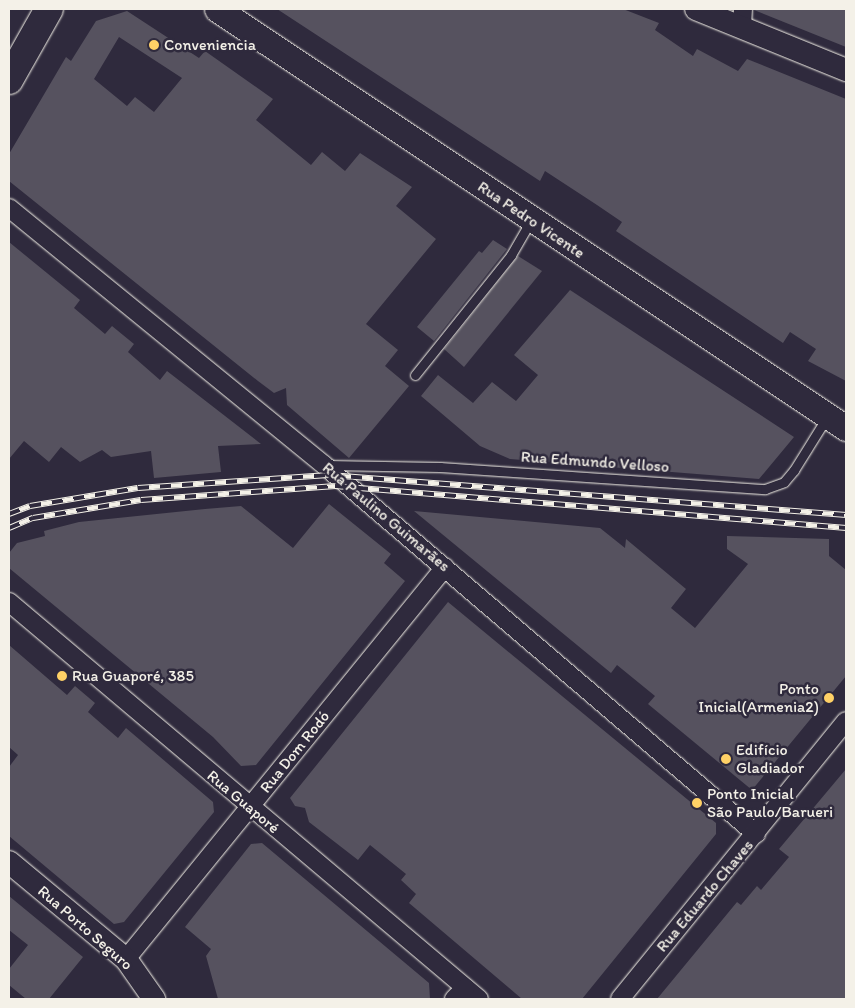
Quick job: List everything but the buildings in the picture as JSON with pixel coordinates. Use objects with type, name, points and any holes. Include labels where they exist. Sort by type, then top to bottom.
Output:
[{"type":"main road","points":[[9,80],[50,9]]},
{"type":"main road","name":"Rua Pedro Vicente","points":[[217,9],[531,221],[837,423]]},
{"type":"street","points":[[696,9],[742,18],[846,70]]},
{"type":"street","name":"Rua Paulino Guimarães","points":[[9,208],[324,465],[756,834]]},
{"type":"street","name":"Rua Dom Rodó","points":[[126,960],[445,567]]},
{"type":"street","name":"Rua Guaporé","points":[[9,602],[250,808],[459,993],[479,999]]},
{"type":"street","name":"Rua Eduardo Chaves","points":[[620,999],[846,721]]},
{"type":"street","name":"Rua Porto Seguro","points":[[9,862],[126,960],[154,999]]},
{"type":"lane","points":[[415,375],[511,255],[531,221]]},
{"type":"lane","name":"Rua Edmundo Velloso","points":[[324,465],[440,467],[765,489],[784,482],[837,423]]},
{"type":"railway","points":[[9,514],[30,506],[138,488],[329,475],[846,515]]},
{"type":"railway","points":[[9,528],[33,518],[141,500],[335,486],[846,528]]},
{"type":"place","name":"Conveniencia","points":[[154,45]]},
{"type":"place","name":"Rua Guaporé, 385","points":[[62,676]]},
{"type":"place","name":"Ponto Inicial(Armenia2)","points":[[829,698]]},
{"type":"place","name":"Edifício Gladiador","points":[[726,759]]},
{"type":"place","name":"Ponto Inicial São Paulo/Barueri","points":[[697,803]]}]
